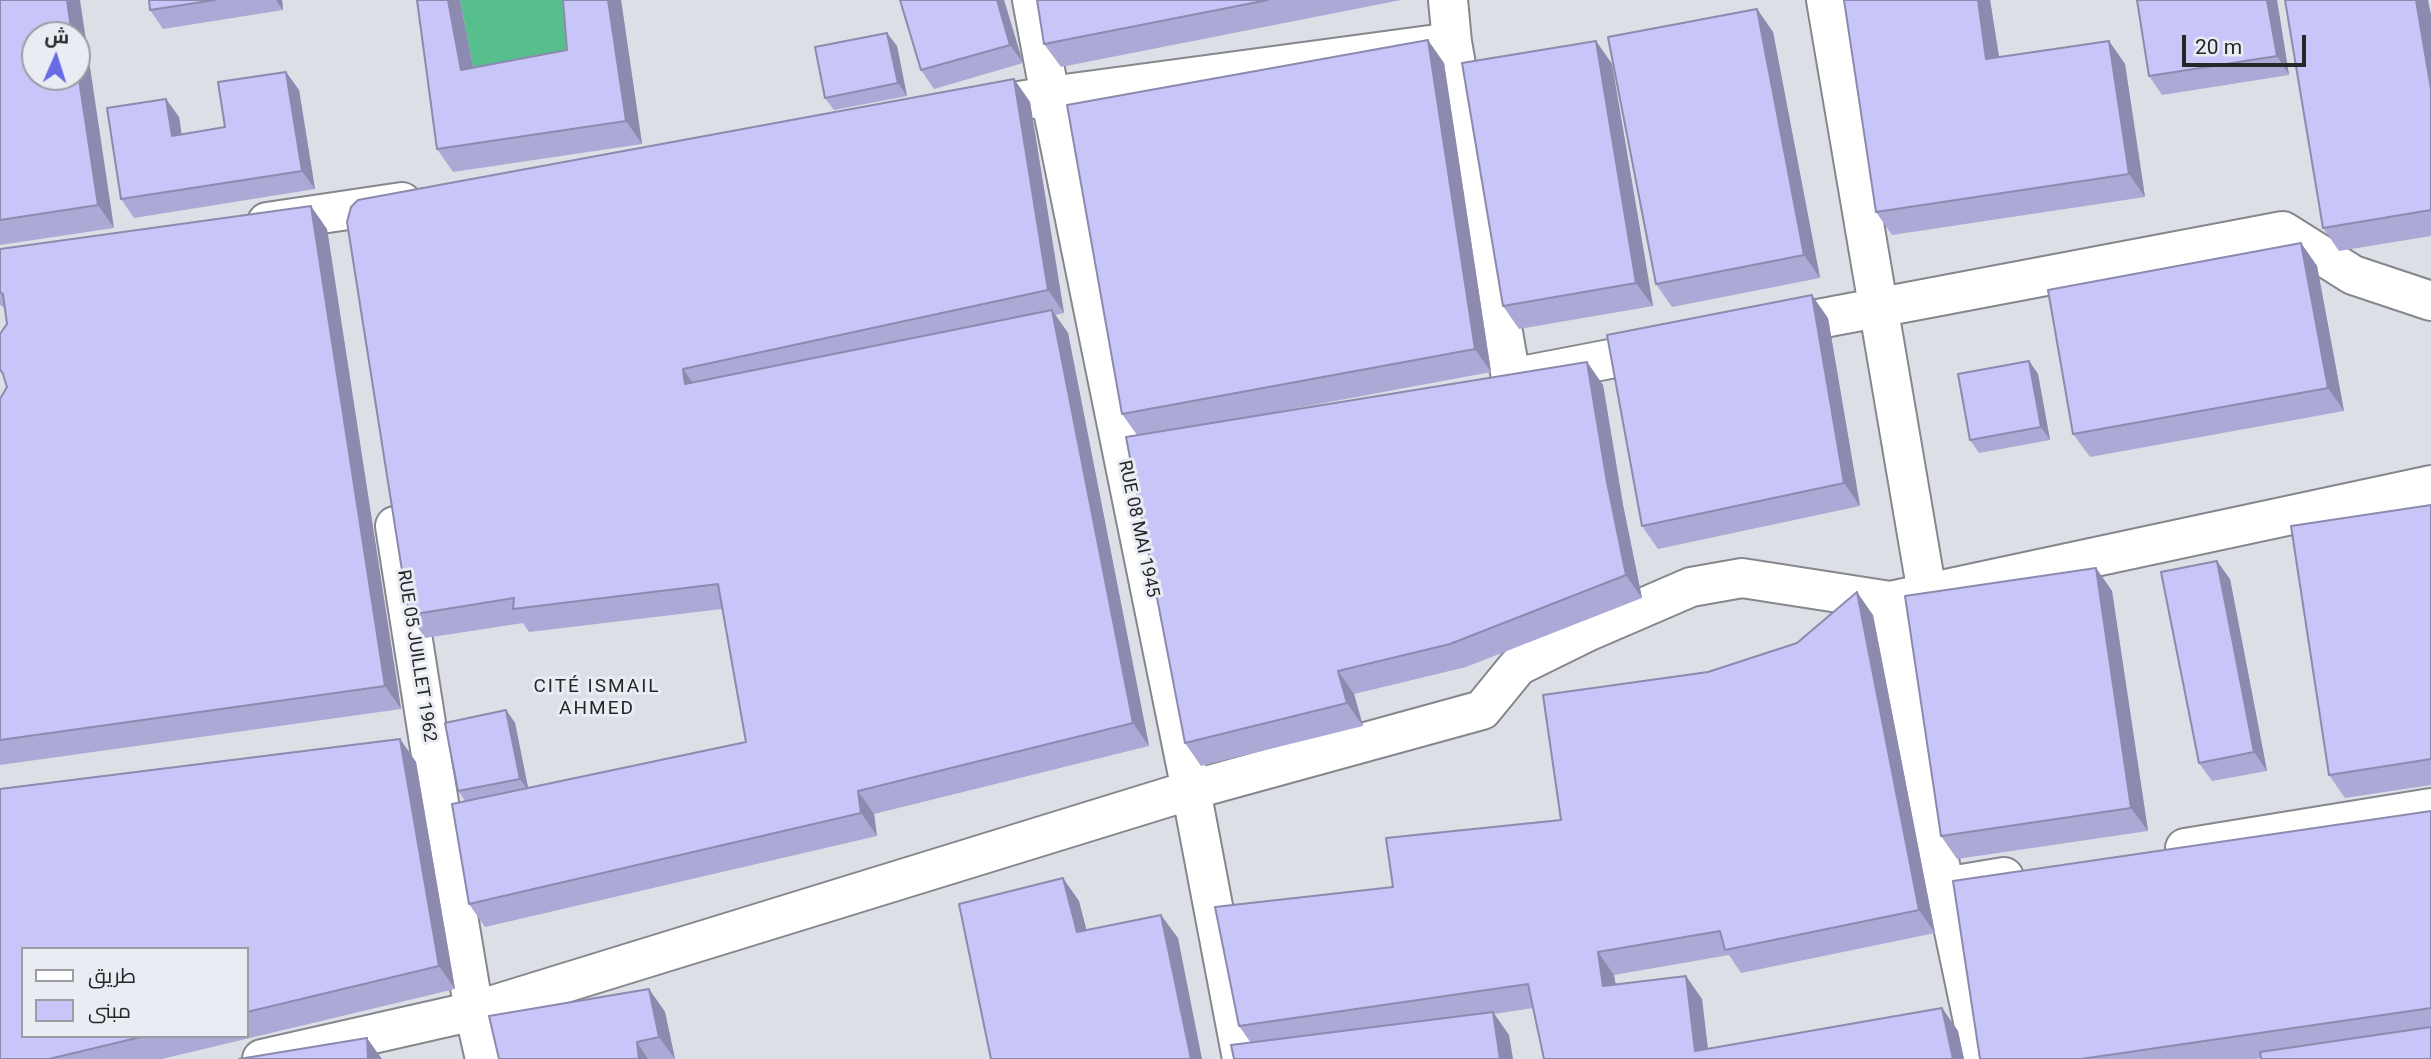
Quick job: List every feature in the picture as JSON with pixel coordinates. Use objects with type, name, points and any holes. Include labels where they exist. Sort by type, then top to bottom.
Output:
[{"type":"street","name":"RUE 08 MAI 1945","points":[[1032,0],[1050,96],[1136,448],[1192,790],[1242,1059]]},
{"type":"street","points":[[1448,0],[1452,42],[1511,378]]},
{"type":"street","points":[[1826,0],[1927,593]]},
{"type":"street","points":[[939,114],[1050,96],[1452,42]]},
{"type":"street","points":[[235,226],[348,224],[429,197]]},
{"type":"street","points":[[1742,334],[2283,231],[2353,275],[2431,301]]},
{"type":"street","points":[[1471,385],[1701,342]]},
{"type":"street","points":[[262,1059],[474,1011],[1192,790],[1482,710],[1518,666],[1589,631],[1691,587],[1742,578],[1890,601],[2431,485]]},
{"type":"street","name":"RUE 05 JUILLET 1962","points":[[390,494],[415,739],[485,1059]]},
{"type":"street","points":[[1890,601],[1890,627],[1981,1059]]},
{"type":"street","points":[[2147,854],[2431,808]]},
{"type":"street","points":[[1944,887],[2039,871]]},
{"type":"street","points":[[458,1059],[474,1011]]},
{"type":"green space","points":[[460,0],[578,0],[583,73],[478,92]]},
{"type":"building","points":[[0,0],[67,0],[70,21],[21,21],[21,91],[81,91],[98,205],[0,220]]},
{"type":"building","points":[[149,0],[215,0],[150,10]]},
{"type":"building","points":[[417,0],[448,0],[461,70],[567,50],[563,0],[608,0],[626,121],[437,149]]},
{"type":"building","points":[[900,0],[997,0],[1010,45],[921,70]]},
{"type":"building","points":[[1037,0],[1268,0],[1044,44]]},
{"type":"building","points":[[1844,0],[1978,0],[1986,59],[2109,41],[2129,174],[1876,212]]},
{"type":"building","points":[[2137,0],[2267,0],[2277,56],[2149,76]]},
{"type":"building","points":[[2285,0],[2416,0],[2431,89],[2431,210],[2323,228]]},
{"type":"building","points":[[1757,9],[1804,255],[1656,284],[1608,37]]},
{"type":"building","points":[[887,33],[898,83],[825,98],[815,47]]},
{"type":"building","points":[[1428,40],[1475,349],[1122,414],[1067,105]]},
{"type":"building","points":[[1596,41],[1636,283],[1503,306],[1462,63]]},
{"type":"building","points":[[286,72],[302,171],[121,199],[107,108],[166,99],[172,136],[225,127],[218,82]]},
{"type":"building","points":[[1014,79],[1048,290],[683,369],[685,384],[1052,310],[1133,723],[858,791],[861,813],[469,904],[452,804],[746,742],[718,584],[513,609],[514,598],[409,615],[347,222],[351,207],[358,200]]},
{"type":"building","points":[[311,206],[385,686],[0,740],[0,399],[7,387],[0,369],[0,334],[7,324],[3,294],[0,292],[0,249]]},
{"type":"building","points":[[2301,243],[2328,388],[2073,434],[2048,290]]},
{"type":"building","points":[[1812,295],[1844,483],[1642,526],[1607,335]]},
{"type":"building","points":[[2029,361],[2041,427],[1970,440],[1958,374]]},
{"type":"building","points":[[1587,362],[1626,575],[1450,644],[1338,671],[1347,703],[1185,743],[1126,437]]},
{"type":"building","points":[[2431,505],[2431,759],[2329,775],[2291,526]]},
{"type":"building","points":[[2217,561],[2254,752],[2199,763],[2161,572]]},
{"type":"building","points":[[2096,568],[2131,808],[1941,836],[1905,596]]},
{"type":"building","points":[[1857,592],[1919,910],[1725,950],[1720,931],[1598,952],[1603,986],[1686,976],[1695,1051],[1942,1008],[1953,1059],[1544,1059],[1528,984],[1239,1026],[1215,907],[1393,887],[1386,838],[1561,820],[1543,695],[1708,672],[1797,643]]},
{"type":"building","points":[[506,710],[520,779],[458,791],[445,723]]},
{"type":"building","points":[[400,739],[439,966],[248,1012],[248,947],[21,947],[21,1038],[137,1038],[49,1059],[0,1059],[0,789]]},
{"type":"building","points":[[2431,811],[2431,1008],[2081,1059],[1980,1059],[1953,881]]},
{"type":"building","points":[[1063,878],[1077,932],[1161,915],[1191,1059],[991,1059],[959,904]]},
{"type":"building","points":[[649,989],[659,1037],[637,1042],[639,1059],[499,1059],[489,1016]]},
{"type":"building","points":[[1493,1012],[1500,1059],[1234,1059],[1231,1045]]},
{"type":"building","points":[[2431,1027],[2431,1059],[2261,1059],[2260,1052]]},
{"type":"building","points":[[367,1038],[368,1059],[239,1059]]},
{"type":"district","name":"CITÉ ISMAIL AHMED","points":[[597,698]]}]
